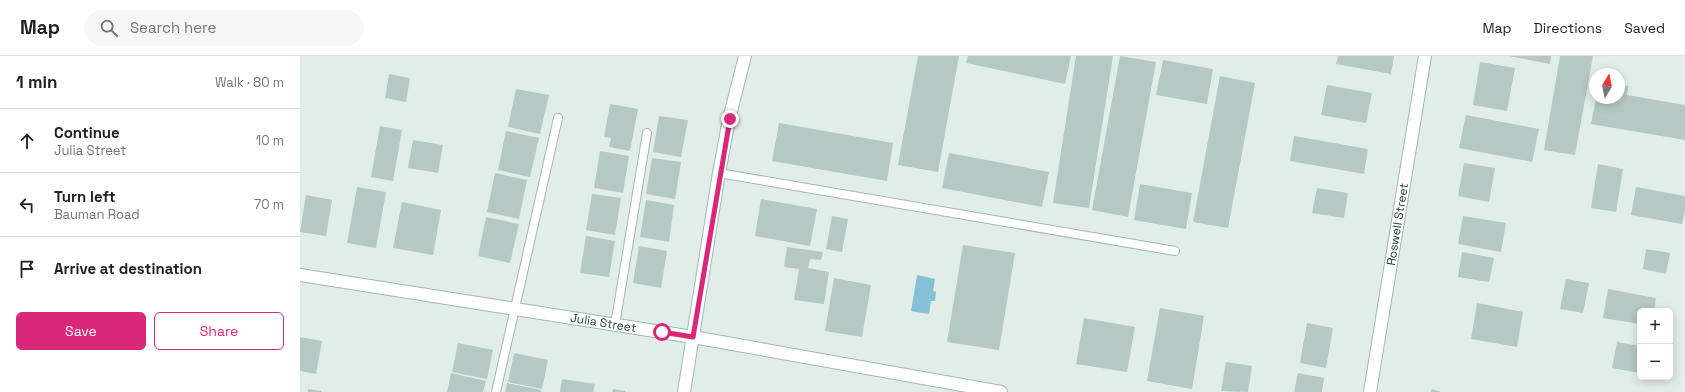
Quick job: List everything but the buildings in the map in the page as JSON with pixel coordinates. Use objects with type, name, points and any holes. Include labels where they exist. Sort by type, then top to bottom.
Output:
[{"type":"street","points":[[684,392],[720,173],[730,119],[745,56]]},
{"type":"street","name":"Roswell Street","points":[[1370,392],[1426,56]]},
{"type":"street","name":"Julia Street","points":[[300,275],[693,337],[1001,392]]},
{"type":"lane","points":[[496,392],[558,118]]},
{"type":"lane","points":[[615,325],[647,133]]},
{"type":"lane","points":[[720,173],[1175,251]]},
{"type":"water","points":[[917,275],[935,279],[933,291],[936,292],[935,301],[931,301],[929,314],[911,311]]},
{"type":"route","points":[[662,332],[693,337],[730,119]]}]
